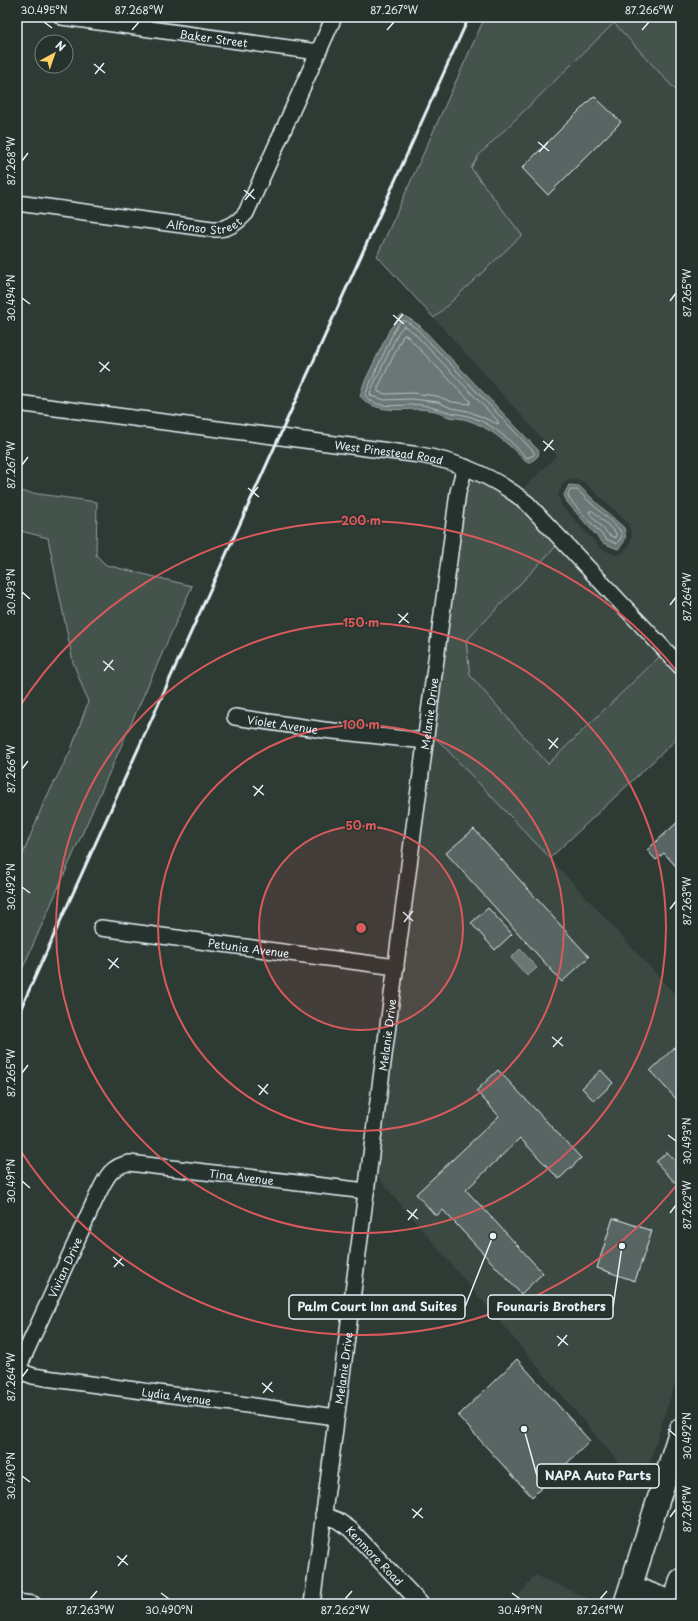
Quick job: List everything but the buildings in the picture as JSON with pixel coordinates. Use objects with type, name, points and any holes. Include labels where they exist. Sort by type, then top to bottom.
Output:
[{"type":"main road","points":[[681,1429],[628,1595],[674,1604],[681,1580]]},
{"type":"street","name":"Baker Street","points":[[62,17],[318,52]]},
{"type":"street","name":"Alfonso Street","points":[[17,203],[212,230],[228,227],[238,222],[246,213],[334,17]]},
{"type":"street","name":"West Pinestead Road","points":[[17,403],[420,455],[465,467],[500,483],[527,503],[681,667]]},
{"type":"street","name":"Melanie Drive","points":[[312,1604],[458,492],[465,467]]},
{"type":"street","name":"Violet Avenue","points":[[235,717],[324,730],[425,741]]},
{"type":"street","name":"Petunia Avenue","points":[[101,928],[396,967]]},
{"type":"street","name":"Tina Avenue","points":[[117,1166],[129,1163],[366,1191]]},
{"type":"street","name":"Vivian Drive","points":[[17,1370],[96,1198],[110,1171],[117,1166]]},
{"type":"street","name":"Lydia Avenue","points":[[17,1370],[33,1376],[53,1379],[336,1417]]},
{"type":"street","name":"Kenmore Road","points":[[323,1515],[337,1520],[350,1529],[421,1604]]},
{"type":"street","points":[[17,1602],[33,1604]]},
{"type":"shaded area","points":[[485,17],[637,17],[641,20],[645,17],[681,17],[681,96],[614,23],[479,155],[471,168],[522,235],[434,318],[377,256]]},
{"type":"shaded area","points":[[614,23],[681,96],[681,655],[524,488],[557,455],[434,318],[522,235],[471,168],[479,155]],"holes":[[[570,479],[583,481],[628,523],[632,536],[629,546],[622,553],[615,555],[600,548],[561,505],[558,494],[564,482]]]},
{"type":"shaded area","points":[[468,477],[506,497],[537,524],[557,545],[466,641],[470,675],[548,764],[660,656],[681,679],[681,735],[550,858],[433,735]]},
{"type":"shaded area","points":[[17,491],[97,502],[96,555],[106,565],[192,586],[17,981],[17,869],[44,802],[71,750],[88,702],[73,662],[48,538],[17,530]]},
{"type":"shaded area","points":[[557,545],[660,656],[548,764],[470,675],[466,641]]},
{"type":"shaded area","points":[[433,735],[550,858],[681,1001],[681,1364],[641,1489],[376,1175]]},
{"type":"shaded area","points":[[535,1575],[602,1604],[512,1604]]},
{"type":"water","points":[[401,315],[419,325],[539,451],[538,456],[531,462],[526,462],[498,436],[473,422],[449,417],[437,411],[415,409],[395,410],[376,407],[367,403],[360,396],[364,383],[390,329]]},
{"type":"water","points":[[569,485],[579,486],[624,528],[625,540],[618,549],[603,543],[567,502],[564,495]]},
{"type":"water","points":[[520,949],[537,968],[527,976],[511,958]]},
{"type":"railway","points":[[17,1017],[469,17]]},
{"type":"place","name":"Palm Court Inn and Suites","points":[[493,1236]]},
{"type":"place","name":"Founaris Brothers","points":[[622,1246]]},
{"type":"place","name":"NAPA Auto Parts","points":[[524,1429]]}]
